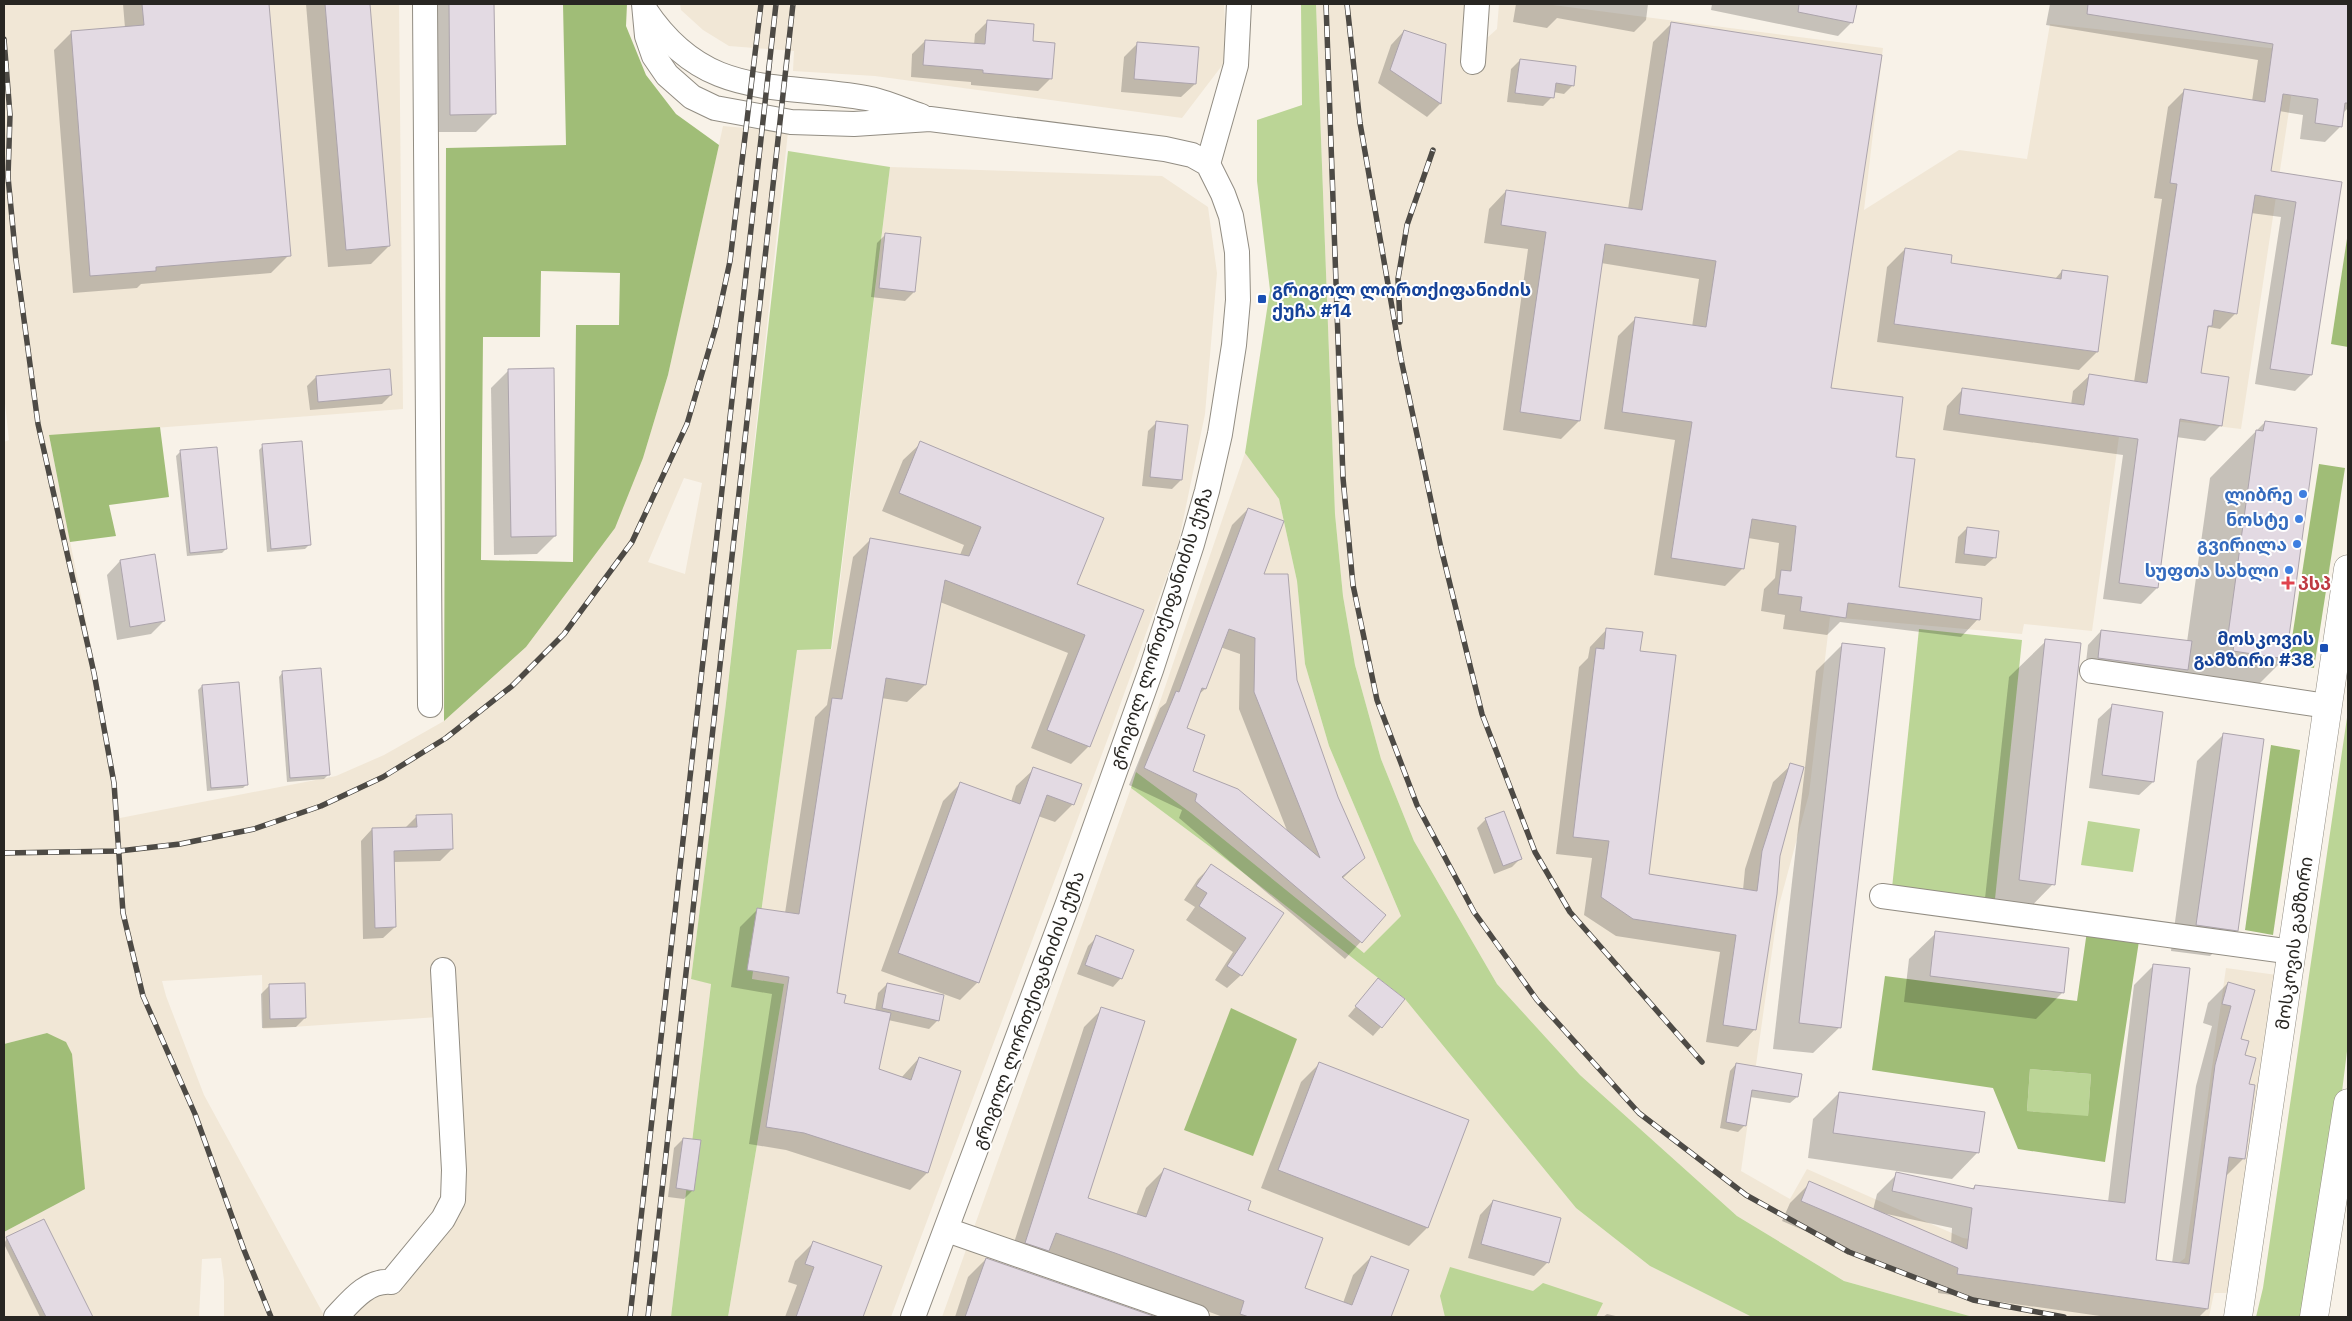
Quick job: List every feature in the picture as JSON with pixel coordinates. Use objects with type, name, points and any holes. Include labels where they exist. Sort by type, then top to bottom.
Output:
[{"type":"main road","name":"მოსკოვის გამზირი","points":[[2240,1306],[2348,569]]},
{"type":"main road","points":[[2332,672],[2342,654],[2348,649]]},
{"type":"main road","points":[[2315,1308],[2348,1103]]},
{"type":"street","points":[[425,4],[430,705]]},
{"type":"street","points":[[644,6],[646,36],[654,56],[667,75],[692,97],[715,108],[791,122],[854,124],[930,119],[1165,149],[1192,155],[1208,164],[1236,65],[1239,4]]},
{"type":"street","points":[[1473,62],[1477,4]]},
{"type":"street","points":[[644,6],[663,34],[687,58],[722,76],[746,84],[868,98],[930,119]]},
{"type":"street","name":"გრიგოლ ლორთქიფანიძის ქუჩა","points":[[913,1317],[947,1230],[1117,768],[1151,670],[1207,491],[1220,434],[1238,300],[1237,252],[1231,216],[1223,194],[1208,164]]},
{"type":"street","points":[[2092,671],[2327,706]]},
{"type":"street","points":[[1882,896],[2292,952]]},
{"type":"street","points":[[336,1317],[372,1284],[381,1281],[391,1282],[443,1219],[453,1200],[454,1170],[444,970]]},
{"type":"street","points":[[947,1230],[1198,1317]]},
{"type":"shaded area","points":[[4,4],[399,4],[403,409],[49,436],[94,661],[120,818],[336,776],[384,755],[444,721],[526,647],[643,458],[668,375],[723,126],[788,132],[726,703],[691,979],[711,983],[671,1317],[345,1317],[463,1202],[438,1017],[263,1029],[262,975],[162,981],[204,1095],[325,1317],[224,1317],[224,1280],[221,1258],[202,1259],[199,1317],[5,1317],[4,1232],[85,1189],[47,1033],[4,1044],[4,442],[9,440],[4,394]],"holes":[[[684,478],[702,483],[685,574],[648,562]]]},
{"type":"shaded area","points":[[680,4],[1224,4],[1227,59],[1182,118],[875,76],[793,71],[794,51],[729,46],[703,30],[681,10]]},
{"type":"shaded area","points":[[1316,4],[1466,4],[1463,56],[1486,55],[1487,38],[1497,29],[1499,4],[1545,4],[1883,48],[1864,210],[1959,150],[2027,159],[2050,24],[2298,51],[2241,429],[2122,415],[2092,631],[2024,624],[2022,634],[1830,617],[1809,794],[1778,909],[1741,1171],[1790,1199],[1807,1169],[1963,1238],[2172,1268],[2185,1258],[2226,968],[2284,976],[2233,1293],[2214,1293],[2209,1317],[1973,1317],[1844,1281],[1737,1216],[1580,1075],[1497,984],[1414,841],[1381,759],[1355,665],[1343,596],[1335,514]]},
{"type":"shaded area","points":[[890,167],[1162,176],[1208,207],[1217,273],[1205,414],[1178,545],[1111,730],[891,1317],[728,1317],[784,984],[752,980],[797,650],[832,649]]},
{"type":"shaded area","points":[[1245,453],[1279,499],[1297,581],[1305,664],[1329,746],[1401,916],[1364,953],[1191,813],[1136,772]]},
{"type":"shaded area","points":[[1131,788],[1209,846],[1405,999],[1576,1208],[1650,1266],[1752,1317],[942,1317]]},
{"type":"green space","points":[[563,4],[627,4],[626,26],[646,75],[676,114],[719,145],[668,375],[643,458],[615,528],[526,647],[444,721],[446,148],[566,145]],"holes":[[[541,271],[620,273],[619,325],[576,325],[573,562],[481,560],[483,337],[540,337]]]},
{"type":"green space","points":[[1301,4],[1316,4],[1335,514],[1343,596],[1355,665],[1381,759],[1414,841],[1497,984],[1580,1075],[1737,1216],[1844,1281],[1973,1317],[1752,1317],[1650,1266],[1576,1208],[1405,999],[1209,846],[1131,788],[1136,772],[1191,813],[1364,953],[1401,916],[1329,746],[1305,664],[1297,581],[1279,499],[1245,453],[1270,290],[1257,181],[1257,120],[1302,105]]},
{"type":"green space","points":[[788,151],[890,167],[831,649],[797,650],[752,979],[784,984],[728,1317],[671,1317],[711,984],[691,979],[726,703]]},
{"type":"green space","points":[[2348,232],[2348,347],[2331,344]]},
{"type":"green space","points":[[160,427],[169,497],[109,505],[116,536],[70,542],[49,435]]},
{"type":"green space","points":[[2319,464],[2345,468],[2314,668],[2288,664]]},
{"type":"green space","points":[[1919,629],[2022,640],[1995,899],[1892,888]]},
{"type":"green space","points":[[2348,711],[2348,1043],[2341,1100],[2301,1317],[2256,1317],[2263,1288]]},
{"type":"green space","points":[[2271,745],[2300,750],[2273,935],[2245,930]]},
{"type":"green space","points":[[2088,821],[2140,829],[2133,872],[2081,865]]},
{"type":"green space","points":[[2087,931],[2139,941],[2105,1162],[2018,1149],[1993,1088],[1872,1070],[1885,976],[2077,1001]],"holes":[[[2030,1069],[2091,1074],[2088,1116],[2027,1111]]]},
{"type":"green space","points":[[1231,1008],[1297,1039],[1253,1156],[1184,1130]]},
{"type":"green space","points":[[47,1033],[66,1042],[72,1054],[85,1189],[4,1232],[4,1044]]},
{"type":"green space","points":[[2030,1069],[2091,1074],[2088,1117],[2027,1111]]},
{"type":"green space","points":[[1450,1267],[1533,1291],[1543,1283],[1603,1303],[1596,1317],[1445,1317],[1440,1296]]},
{"type":"building","points":[[142,4],[269,4],[291,256],[156,267],[156,271],[90,276],[71,31],[144,25]]},
{"type":"building","points":[[325,4],[370,4],[390,246],[346,250]]},
{"type":"building","points":[[449,4],[494,4],[496,114],[450,115]]},
{"type":"building","points":[[1799,4],[1857,4],[1853,23],[1798,12]]},
{"type":"building","points":[[2088,4],[2348,4],[2348,103],[2345,103],[2342,127],[2315,123],[2318,99],[2283,94],[2271,171],[2342,182],[2312,375],[2270,369],[2296,202],[2255,195],[2237,314],[2214,310],[2212,326],[2208,326],[2201,373],[2229,377],[2222,426],[2180,419],[2158,588],[2119,583],[2138,439],[1959,414],[1962,388],[2084,405],[2089,374],[2147,383],[2177,184],[2170,183],[2184,89],[2265,102],[2273,44],[2087,14]]},
{"type":"building","points":[[987,20],[1034,24],[1033,41],[1055,43],[1052,79],[983,73],[983,70],[923,65],[925,40],[985,44]]},
{"type":"building","points":[[1671,22],[1882,55],[1831,388],[1903,397],[1896,457],[1915,459],[1899,587],[1982,598],[1980,620],[1848,603],[1846,618],[1800,611],[1802,597],[1778,594],[1781,570],[1791,571],[1796,526],[1752,519],[1744,569],[1671,558],[1692,422],[1622,412],[1635,317],[1706,327],[1716,261],[1605,244],[1580,421],[1520,412],[1546,232],[1501,225],[1506,190],[1642,210]]},
{"type":"building","points":[[1404,30],[1446,44],[1441,104],[1390,70]]},
{"type":"building","points":[[1137,42],[1199,47],[1196,84],[1134,79]]},
{"type":"building","points":[[1520,59],[1576,66],[1574,86],[1556,83],[1554,98],[1515,93]]},
{"type":"building","points":[[885,233],[921,237],[915,292],[879,288]]},
{"type":"building","points":[[1905,248],[1952,255],[1951,263],[2061,279],[2062,270],[2108,276],[2098,352],[1894,324]]},
{"type":"building","points":[[554,368],[556,536],[511,537],[508,369]]},
{"type":"building","points":[[390,369],[392,395],[318,402],[316,376]]},
{"type":"building","points":[[1156,421],[1188,425],[1182,480],[1150,477]]},
{"type":"building","points":[[2265,421],[2317,428],[2286,659],[2233,651],[2235,636],[2228,635],[2256,430],[2263,431]]},
{"type":"building","points":[[302,441],[311,545],[271,549],[262,444]]},
{"type":"building","points":[[920,441],[1104,518],[1077,584],[1144,610],[1090,747],[1047,730],[1085,635],[945,580],[926,685],[886,678],[837,993],[846,995],[844,1003],[891,1013],[879,1069],[911,1080],[919,1057],[961,1071],[928,1173],[804,1133],[766,1127],[789,977],[747,970],[757,908],[799,914],[832,698],[842,699],[870,538],[969,556],[981,527],[899,493]]},
{"type":"building","points":[[217,447],[227,549],[190,553],[180,450]]},
{"type":"building","points":[[1248,508],[1284,521],[1264,574],[1288,574],[1297,680],[1338,797],[1365,858],[1342,877],[1386,915],[1362,943],[1195,801],[1197,794],[1144,768],[1176,691],[1179,692]],"holes":[[[1229,629],[1255,638],[1254,692],[1320,858],[1238,789],[1193,771],[1205,735],[1187,728],[1202,688],[1206,689]]]},
{"type":"building","points":[[1967,527],[1999,531],[1996,558],[1964,554]]},
{"type":"building","points":[[155,554],[165,621],[130,627],[120,560]]},
{"type":"building","points":[[1606,628],[1643,632],[1640,651],[1676,655],[1649,874],[1757,891],[1762,851],[1790,763],[1804,767],[1780,856],[1777,894],[1756,1030],[1723,1025],[1736,935],[1633,919],[1601,897],[1609,841],[1573,837],[1596,648],[1604,649]]},
{"type":"building","points":[[2101,630],[2192,641],[2188,670],[2098,658]]},
{"type":"building","points":[[2045,639],[2081,643],[2055,885],[2019,880]]},
{"type":"building","points":[[1842,643],[1885,648],[1841,1028],[1799,1023]]},
{"type":"building","points":[[321,668],[330,775],[290,778],[282,671]]},
{"type":"building","points":[[239,682],[248,785],[211,788],[202,685]]},
{"type":"building","points":[[2112,704],[2163,712],[2154,782],[2102,775]]},
{"type":"building","points":[[2223,733],[2264,739],[2238,931],[2196,925]]},
{"type":"building","points":[[1033,767],[1082,784],[1074,805],[1047,795],[979,983],[898,953],[960,782],[1020,804]]},
{"type":"building","points":[[1504,811],[1522,859],[1503,866],[1485,818]]},
{"type":"building","points":[[452,814],[453,849],[394,851],[396,927],[375,928],[372,828],[417,827],[416,815]]},
{"type":"building","points":[[1211,864],[1284,913],[1242,976],[1227,966],[1246,938],[1199,906],[1207,893],[1196,886]]},
{"type":"building","points":[[1935,931],[2069,948],[2064,993],[1930,976]]},
{"type":"building","points":[[1096,935],[1134,950],[1122,979],[1085,965]]},
{"type":"building","points":[[2153,964],[2190,968],[2156,1260],[2189,1264],[2215,1065],[2231,1006],[2222,1004],[2228,982],[2255,990],[2241,1039],[2249,1041],[2245,1055],[2256,1058],[2249,1084],[2255,1085],[2245,1159],[2229,1157],[2208,1309],[1957,1274],[1958,1268],[1801,1201],[1809,1181],[1967,1249],[1972,1208],[1892,1191],[1896,1172],[1974,1189],[1975,1185],[2125,1203]]},
{"type":"building","points":[[1378,978],[1405,999],[1382,1028],[1355,1006]]},
{"type":"building","points":[[305,983],[306,1018],[270,1019],[269,984]]},
{"type":"building","points":[[887,983],[944,995],[939,1021],[882,1008]]},
{"type":"building","points":[[1101,1007],[1145,1021],[1088,1198],[1146,1217],[1164,1168],[1251,1201],[1248,1210],[1323,1238],[1305,1288],[1352,1305],[1371,1256],[1409,1270],[1391,1317],[1249,1317],[1240,1314],[1244,1301],[1056,1233],[1049,1251],[1025,1243]]},
{"type":"building","points":[[1319,1062],[1469,1120],[1428,1228],[1278,1170]]},
{"type":"building","points":[[1736,1063],[1802,1074],[1798,1097],[1752,1090],[1746,1126],[1726,1122]]},
{"type":"building","points":[[1839,1092],[1985,1112],[1979,1153],[1833,1133]]},
{"type":"building","points":[[683,1138],[701,1140],[694,1191],[676,1188]]},
{"type":"building","points":[[1493,1200],[1561,1218],[1549,1263],[1481,1244]]},
{"type":"building","points":[[44,1219],[93,1317],[46,1317],[6,1237]]},
{"type":"building","points":[[813,1241],[882,1266],[863,1317],[796,1317],[814,1267],[805,1264]]},
{"type":"building","points":[[986,1258],[1156,1317],[965,1317]]},
{"type":"railway","points":[[4,853],[119,851],[180,844],[254,829],[321,806],[383,777],[446,738],[512,686],[564,634],[632,542],[687,424],[716,326],[730,261],[761,4]]},
{"type":"railway","points":[[630,1317],[776,4]]},
{"type":"railway","points":[[648,1317],[793,4]]},
{"type":"railway","points":[[1326,4],[1343,478],[1353,585],[1377,700],[1417,805],[1474,912],[1537,1000],[1639,1113],[1746,1195],[1849,1252],[1973,1300],[2064,1317]]},
{"type":"railway","points":[[1347,4],[1360,123],[1401,359],[1441,548],[1482,714],[1535,852],[1570,912],[1702,1062]]},
{"type":"railway","points":[[4,39],[10,115],[8,177],[16,260],[38,424],[94,673],[114,783],[123,913],[143,996],[195,1114],[244,1250],[271,1317]]},
{"type":"railway","points":[[1400,322],[1398,279],[1407,225],[1433,150]]},
{"type":"place","name":"გრიგოლ ლორთქიფანიძის ქუჩა #14","points":[[1262,299]]},
{"type":"place","name":"ლიბრე","points":[[2303,494]]},
{"type":"place","name":"ნოსტე","points":[[2299,519]]},
{"type":"place","name":"გვირილა","points":[[2297,544]]},
{"type":"place","name":"სუფთა სახლი","points":[[2289,570]]},
{"type":"place","name":"პსპ","points":[[2288,583]]},
{"type":"place","name":"მოსკოვის გამზირი #38","points":[[2324,648]]}]
